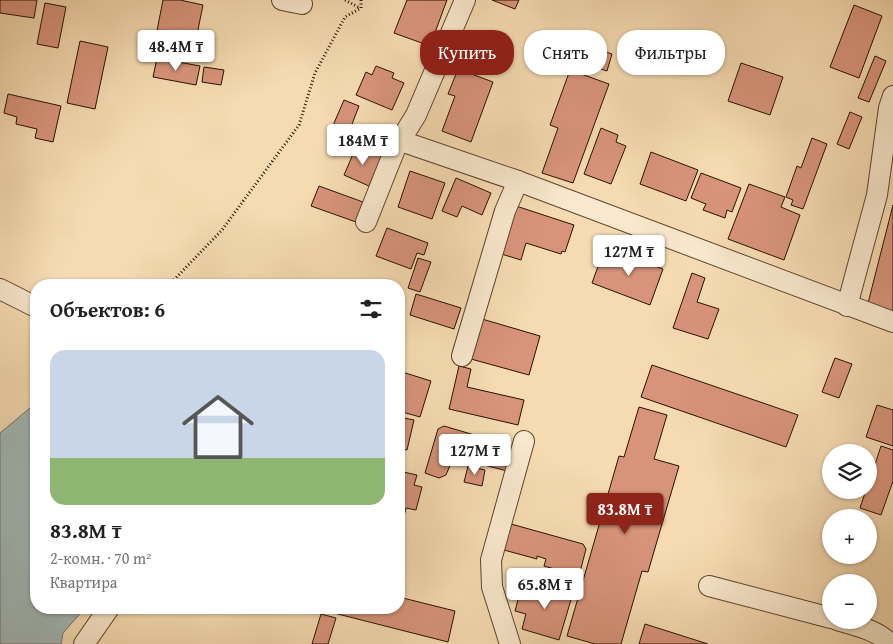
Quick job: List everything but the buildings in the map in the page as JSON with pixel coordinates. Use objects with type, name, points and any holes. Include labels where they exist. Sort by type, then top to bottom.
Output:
[{"type":"street","points":[[366,222],[395,149],[416,115],[465,0]]},
{"type":"street","points":[[848,306],[877,195],[889,108],[893,96]]},
{"type":"street","points":[[402,140],[893,322]]},
{"type":"street","points":[[462,356],[504,211],[518,182]]},
{"type":"street","points":[[0,288],[30,304]]},
{"type":"street","points":[[510,644],[492,587],[491,560],[524,441]]},
{"type":"street","points":[[709,586],[822,616]]},
{"type":"street","points":[[84,644],[105,614]]},
{"type":"street","points":[[864,629],[890,644]]},
{"type":"path","points":[[345,0],[361,8]]},
{"type":"path","points":[[361,0],[361,8]]},
{"type":"path","points":[[175,279],[222,230],[299,125],[315,73],[345,16],[361,8]]},
{"type":"water","points":[[30,408],[30,614],[80,614],[63,633],[61,644],[0,644],[0,433]]}]
